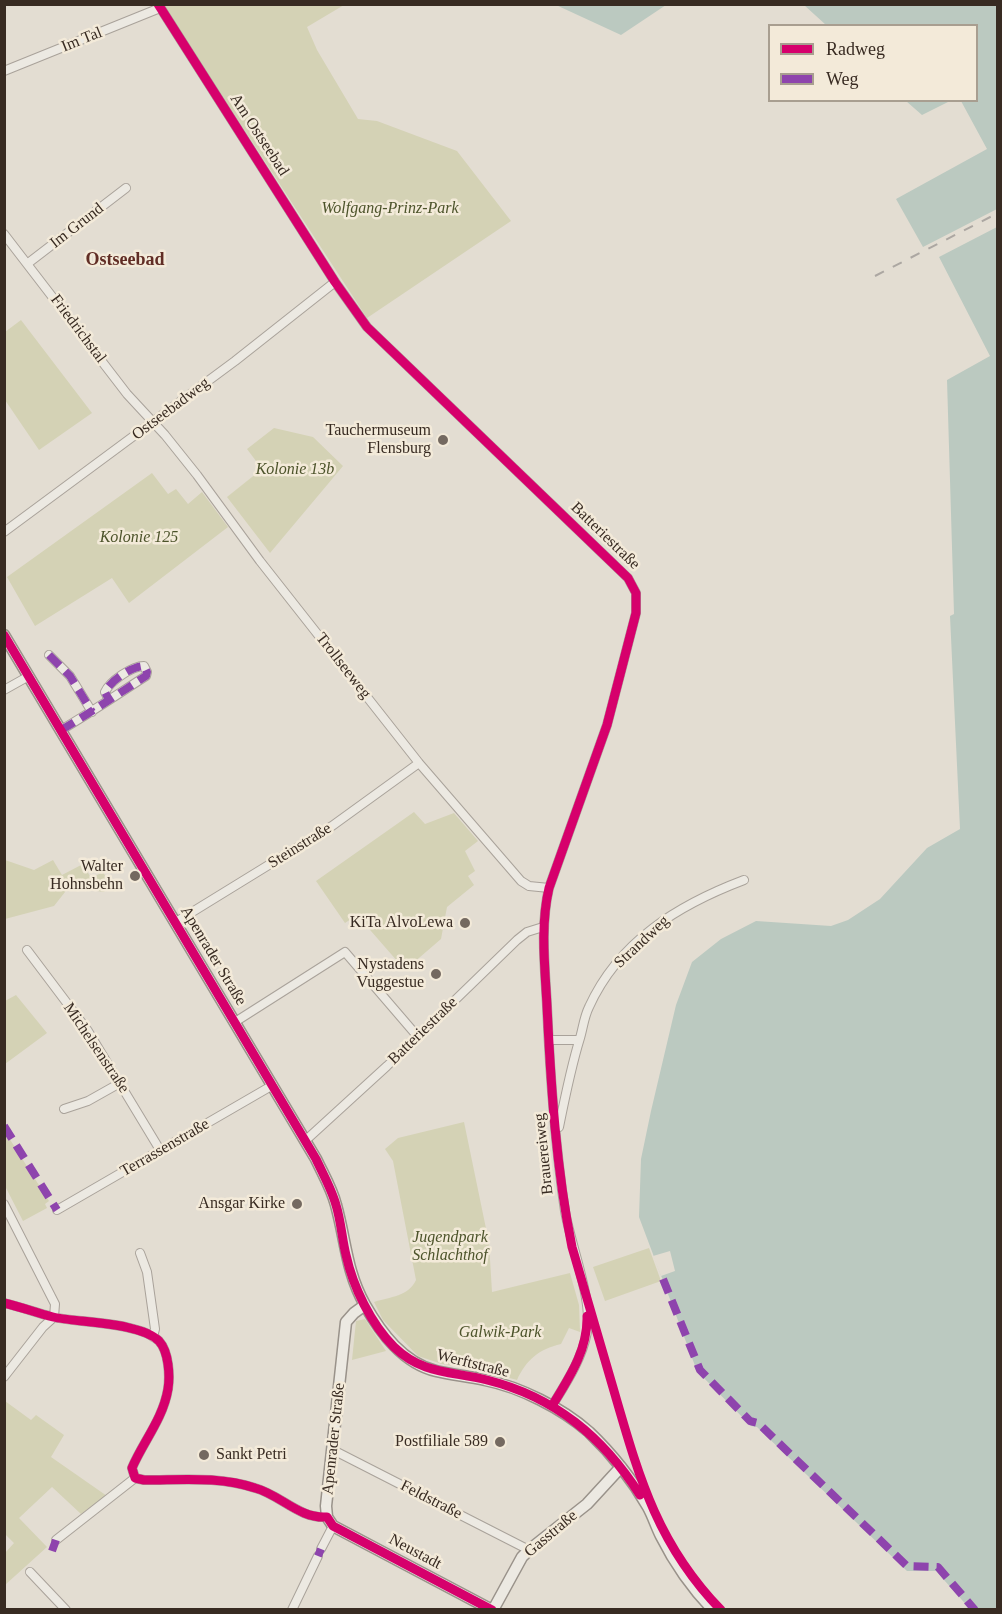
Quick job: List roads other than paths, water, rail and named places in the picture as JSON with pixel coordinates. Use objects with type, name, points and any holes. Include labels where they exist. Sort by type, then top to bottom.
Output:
[{"type":"main road","name":"Apenrader Straße","points":[[4,634],[306,1140],[336,1204],[346,1257],[355,1285],[365,1305],[346,1322],[326,1506],[330,1521]]},
{"type":"main road","name":"Werftstraße","points":[[365,1305],[393,1346],[418,1364],[433,1371],[486,1380],[552,1406],[589,1432],[621,1467],[650,1509],[673,1557],[691,1584],[713,1610]]},
{"type":"main road","name":"Gasstraße","points":[[493,1610],[528,1550],[587,1504],[621,1467]]},
{"type":"main road","name":"Neustadt","points":[[330,1521],[493,1610]]},
{"type":"street","name":"Im Tal","points":[[4,71],[159,6]]},
{"type":"street","name":"Am Ostseebad","points":[[159,6],[335,282]]},
{"type":"street","name":"Im Grund","points":[[27,264],[126,188]]},
{"type":"street","name":"Friedrichstal","points":[[4,234],[127,394],[152,423]]},
{"type":"street","name":"Ostseebadweg","points":[[4,532],[235,361],[335,282]]},
{"type":"street","name":"Batteriestraße","points":[[335,282],[367,327],[628,578],[636,593],[636,613],[611,712],[549,888]]},
{"type":"street","name":"Trollseeweg","points":[[152,423],[197,475],[260,561],[419,763],[521,881],[529,886],[549,888]]},
{"type":"street","points":[[50,655],[70,676],[92,712]]},
{"type":"street","points":[[61,730],[92,712],[110,700],[146,676],[144,666],[136,666],[109,685],[105,692],[110,700]]},
{"type":"street","points":[[4,690],[29,676]]},
{"type":"street","name":"Steinstraße","points":[[176,922],[348,815],[419,763]]},
{"type":"street","name":"Strandweg","points":[[556,1138],[588,1009],[614,966],[667,917],[686,905],[744,880]]},
{"type":"street","name":"Brauereiweg","points":[[549,888],[543,927],[556,1138],[572,1247],[587,1301],[588,1331],[578,1363],[552,1406]]},
{"type":"street","name":"Batteriestraße","points":[[306,1140],[418,1037],[518,940],[535,928],[543,927]]},
{"type":"street","name":"Michelsenstraße","points":[[27,950],[88,1031],[160,1150]]},
{"type":"street","points":[[236,1022],[345,952],[418,1037]]},
{"type":"street","points":[[549,1040],[579,1040]]},
{"type":"street","points":[[64,1109],[88,1101],[120,1083]]},
{"type":"street","name":"Terrassenstraße","points":[[57,1210],[273,1085]]},
{"type":"street","points":[[4,1204],[55,1304],[54,1317],[43,1327],[4,1377]]},
{"type":"street","points":[[140,1253],[147,1272],[155,1329],[153,1337]]},
{"type":"street","points":[[4,1303],[54,1317],[130,1329],[153,1337],[160,1342],[164,1350],[168,1373],[168,1389],[154,1429],[132,1468],[135,1478]]},
{"type":"street","name":"Feldstraße","points":[[333,1450],[528,1550]]},
{"type":"street","points":[[135,1478],[230,1481],[265,1491],[306,1515],[330,1521],[320,1552],[292,1610]]},
{"type":"street","points":[[56,1540],[135,1478]]},
{"type":"street","points":[[30,1572],[66,1610]]},
{"type":"railway","points":[[875,276],[998,213]]},
{"type":"place","name":"Tauchermuseum Flensburg","points":[[443,440]]},
{"type":"place","name":"Walter Hohnsbehn","points":[[135,876]]},
{"type":"place","name":"KiTa AlvoLewa","points":[[465,923]]},
{"type":"place","name":"Nystadens Vuggestue","points":[[436,974]]},
{"type":"place","name":"Ansgar Kirke","points":[[297,1204]]},
{"type":"place","name":"Postfiliale 589","points":[[500,1442]]},
{"type":"place","name":"Sankt Petri","points":[[204,1455]]},
{"type":"district","name":"Ostseebad","points":[[125,260]]},
{"type":"park label","name":"Wolfgang-Prinz-Park","points":[[390,209]]},
{"type":"park label","name":"Kolonie 13b","points":[[295,470]]},
{"type":"park label","name":"Kolonie 125","points":[[139,538]]},
{"type":"park label","name":"Jugendpark Schlachthof","points":[[450,1247]]},
{"type":"park label","name":"Galwik-Park","points":[[500,1333]]}]
